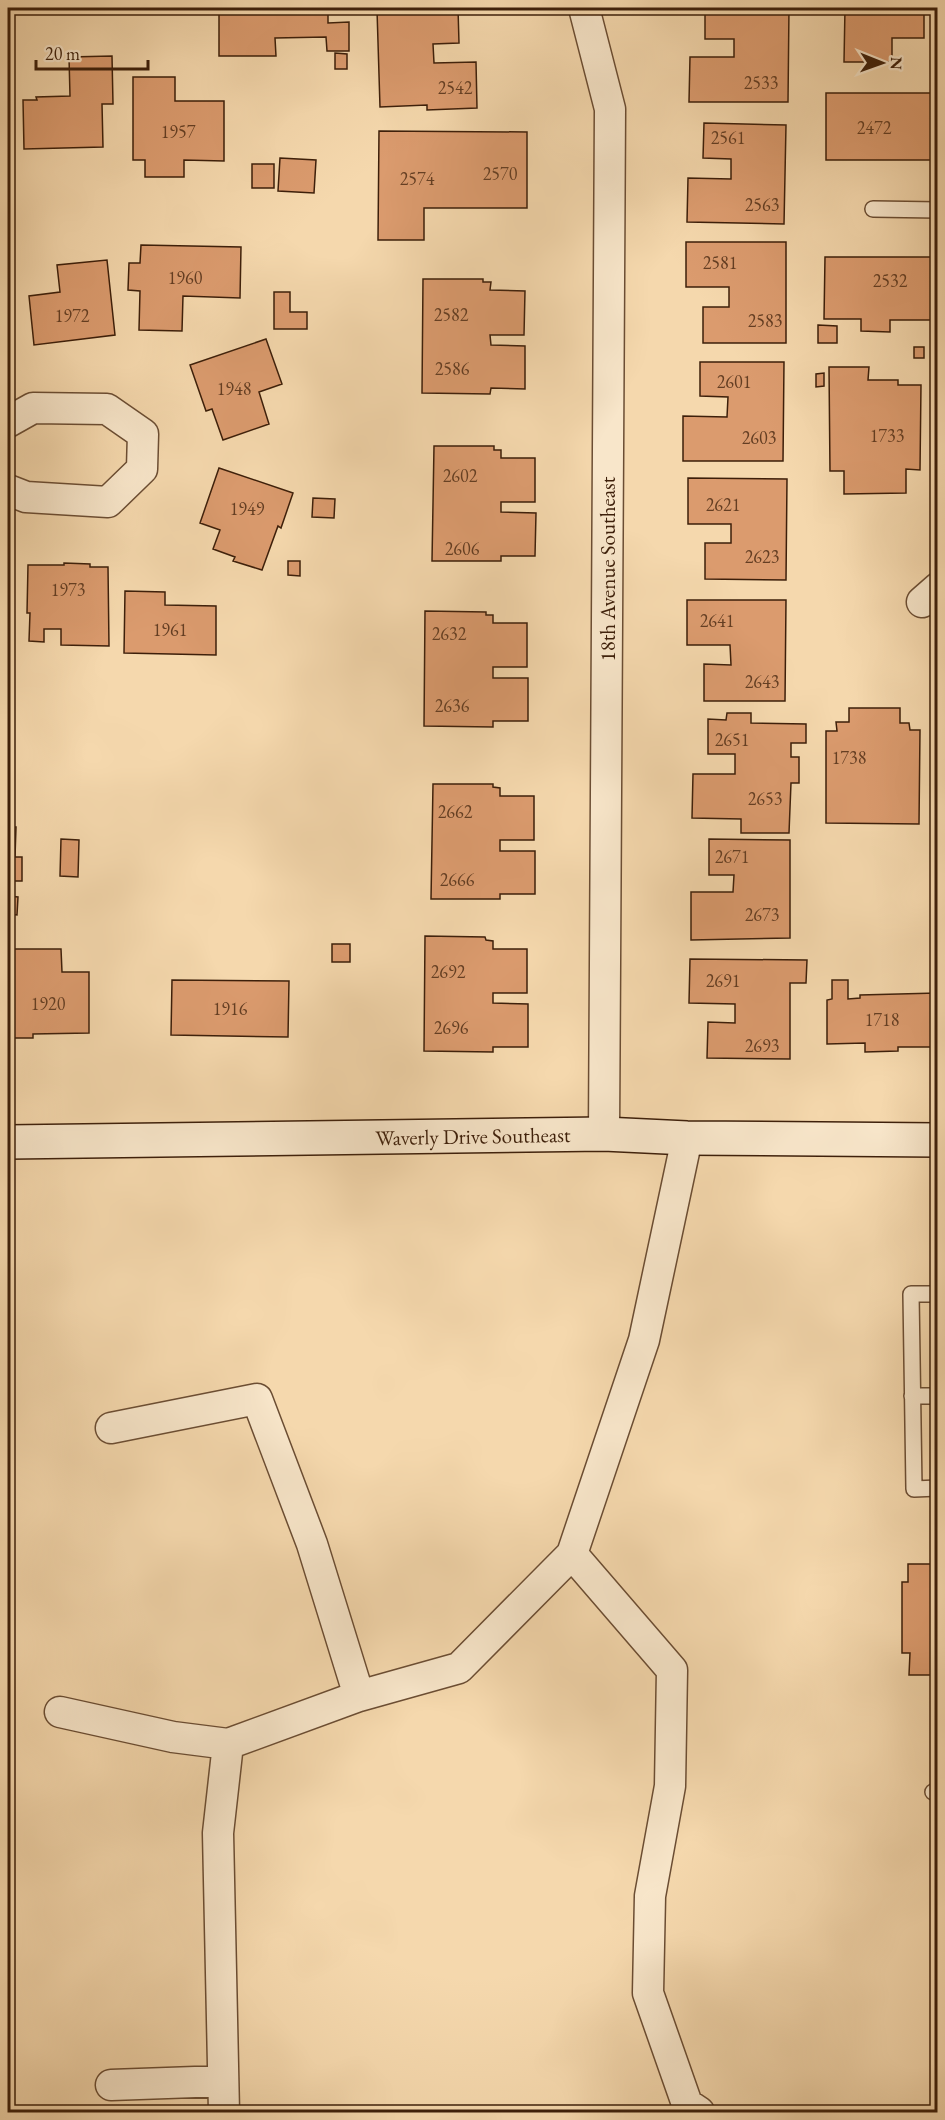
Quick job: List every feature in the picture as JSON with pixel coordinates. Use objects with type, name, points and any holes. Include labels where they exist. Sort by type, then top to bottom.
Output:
[{"type":"main road","name":"Waverly Drive Southeast","points":[[8,1142],[604,1134],[687,1138],[938,1140]]},
{"type":"street","name":"18th Avenue Southeast","points":[[584,8],[610,109],[604,1134]]},
{"type":"street","points":[[8,422],[33,408],[107,409],[143,434],[142,469],[108,502],[26,497],[8,490]]},
{"type":"street","points":[[60,1712],[172,1737],[228,1744],[359,1696],[459,1668],[572,1554],[644,1340],[687,1138]]},
{"type":"street","points":[[111,1428],[257,1399],[312,1544],[359,1696]]},
{"type":"street","points":[[572,1554],[672,1670],[670,1786],[650,1896],[648,1993],[687,2104],[699,2112]]},
{"type":"street","points":[[224,2112],[218,1833],[228,1744]]},
{"type":"street","points":[[111,2085],[223,2081]]},
{"type":"lane","points":[[873,209],[938,210]]},
{"type":"lane","points":[[938,1294],[911,1294],[914,1489],[938,1488]]},
{"type":"lane","points":[[912,1396],[938,1396]]},
{"type":"building","points":[[219,8],[328,8],[328,23],[349,22],[349,51],[327,51],[326,37],[275,38],[276,56],[219,56]]},
{"type":"building","points":[[458,8],[459,43],[433,44],[434,63],[476,62],[477,108],[427,110],[427,105],[380,107],[377,10]]},
{"type":"building","points":[[705,8],[789,8],[788,102],[689,102],[690,57],[734,57],[734,39],[705,39]]},
{"type":"building","points":[[845,8],[924,8],[924,38],[892,38],[892,62],[844,62]]},
{"type":"building","points":[[335,53],[347,54],[347,69],[335,69]]},
{"type":"building","points":[[112,56],[113,104],[102,104],[103,147],[24,149],[23,100],[37,100],[36,97],[70,96],[69,57]]},
{"type":"building","points":[[133,77],[175,77],[175,101],[224,101],[224,161],[184,160],[184,177],[145,177],[145,160],[133,160]]},
{"type":"building","points":[[826,93],[938,93],[938,160],[826,160]]},
{"type":"building","points":[[704,123],[786,125],[784,224],[687,222],[688,178],[731,179],[731,159],[703,158]]},
{"type":"building","points":[[379,131],[527,132],[527,208],[424,208],[424,240],[378,240]]},
{"type":"building","points":[[280,158],[316,160],[314,193],[278,191]]},
{"type":"building","points":[[252,164],[274,164],[274,188],[252,188]]},
{"type":"building","points":[[686,242],[786,242],[786,343],[703,343],[703,307],[729,307],[729,287],[686,287]]},
{"type":"building","points":[[141,245],[241,247],[240,298],[183,296],[182,331],[139,330],[140,291],[128,290],[129,263],[140,263]]},
{"type":"building","points":[[825,257],[938,257],[938,320],[890,320],[890,332],[861,331],[861,319],[824,319]]},
{"type":"building","points":[[107,260],[115,335],[34,345],[29,296],[60,292],[57,265]]},
{"type":"building","points":[[423,279],[483,279],[483,282],[491,282],[490,290],[525,291],[524,335],[490,335],[491,345],[525,346],[525,389],[491,388],[490,394],[422,393]]},
{"type":"building","points":[[274,292],[290,292],[290,312],[307,312],[307,329],[274,329]]},
{"type":"building","points":[[818,325],[837,326],[837,343],[818,343]]},
{"type":"building","points":[[266,339],[282,384],[259,392],[269,424],[223,440],[212,409],[206,411],[190,365]]},
{"type":"building","points":[[914,347],[924,347],[924,358],[914,358]]},
{"type":"building","points":[[700,362],[784,362],[783,461],[683,461],[683,416],[727,417],[728,397],[700,396]]},
{"type":"building","points":[[829,367],[869,367],[868,380],[898,380],[898,385],[921,385],[920,470],[906,469],[906,493],[844,494],[844,471],[830,471]]},
{"type":"building","points":[[824,373],[824,386],[816,387],[816,374]]},
{"type":"building","points":[[932,374],[938,374],[938,474],[933,474]]},
{"type":"building","points":[[434,446],[494,446],[494,450],[501,450],[501,458],[535,458],[535,502],[501,502],[501,512],[536,513],[535,556],[501,556],[501,561],[432,561]]},
{"type":"building","points":[[219,468],[293,493],[281,528],[278,526],[262,570],[233,561],[235,557],[213,549],[220,530],[200,523]]},
{"type":"building","points":[[688,478],[787,479],[786,580],[705,579],[705,543],[731,543],[731,524],[688,524]]},
{"type":"building","points":[[313,498],[335,499],[334,518],[312,517]]},
{"type":"building","points":[[288,561],[300,561],[300,576],[288,575]]},
{"type":"building","points":[[64,563],[108,567],[109,646],[61,645],[61,629],[44,629],[44,642],[29,641],[28,565],[64,565]]},
{"type":"building","points":[[125,591],[165,592],[165,605],[216,606],[216,655],[124,653]]},
{"type":"building","points":[[687,600],[786,600],[785,701],[704,701],[704,664],[731,665],[730,645],[687,645]]},
{"type":"building","points":[[425,611],[486,612],[486,615],[493,615],[493,623],[527,623],[527,667],[493,667],[493,678],[528,678],[528,721],[493,721],[493,727],[424,726]]},
{"type":"building","points":[[849,708],[900,708],[900,723],[909,723],[910,730],[920,730],[919,824],[826,823],[826,731],[837,731],[836,722],[849,722]]},
{"type":"building","points":[[727,713],[751,713],[751,723],[806,724],[806,743],[791,743],[791,757],[799,757],[799,783],[791,783],[789,833],[741,833],[741,819],[692,818],[693,774],[735,774],[735,754],[708,754],[708,719],[726,720]]},
{"type":"building","points":[[935,727],[938,727],[938,819],[936,819]]},
{"type":"building","points":[[433,784],[493,784],[493,787],[500,788],[500,796],[534,796],[534,840],[500,840],[500,851],[535,851],[535,894],[500,894],[500,899],[431,899]]},
{"type":"building","points":[[8,827],[16,827],[15,857],[22,857],[22,881],[14,881],[14,892],[8,892]]},
{"type":"building","points":[[61,839],[79,840],[78,877],[60,876]]},
{"type":"building","points":[[709,839],[790,840],[790,938],[691,940],[691,892],[733,892],[734,875],[709,875]]},
{"type":"building","points":[[8,896],[18,897],[17,915],[8,914]]},
{"type":"building","points":[[425,936],[485,937],[486,940],[493,941],[493,949],[527,949],[527,993],[493,993],[493,1003],[528,1004],[528,1047],[493,1047],[493,1052],[424,1051]]},
{"type":"building","points":[[332,944],[350,944],[350,962],[332,962]]},
{"type":"building","points":[[8,949],[61,949],[62,972],[89,972],[89,1033],[33,1034],[33,1038],[8,1038]]},
{"type":"building","points":[[690,959],[807,960],[806,983],[790,983],[790,1059],[707,1058],[708,1022],[735,1023],[735,1004],[689,1003]]},
{"type":"building","points":[[172,980],[289,981],[288,1037],[171,1035]]},
{"type":"building","points":[[832,980],[848,980],[848,999],[860,998],[860,995],[937,993],[938,1047],[898,1047],[898,1051],[865,1052],[865,1043],[827,1044],[827,1000],[832,999]]},
{"type":"building","points":[[908,1564],[938,1564],[938,1675],[909,1675],[910,1653],[902,1653],[902,1582],[908,1582]]},
{"type":"building","points":[[933,1849],[938,1849],[938,1966],[932,1966]]}]
